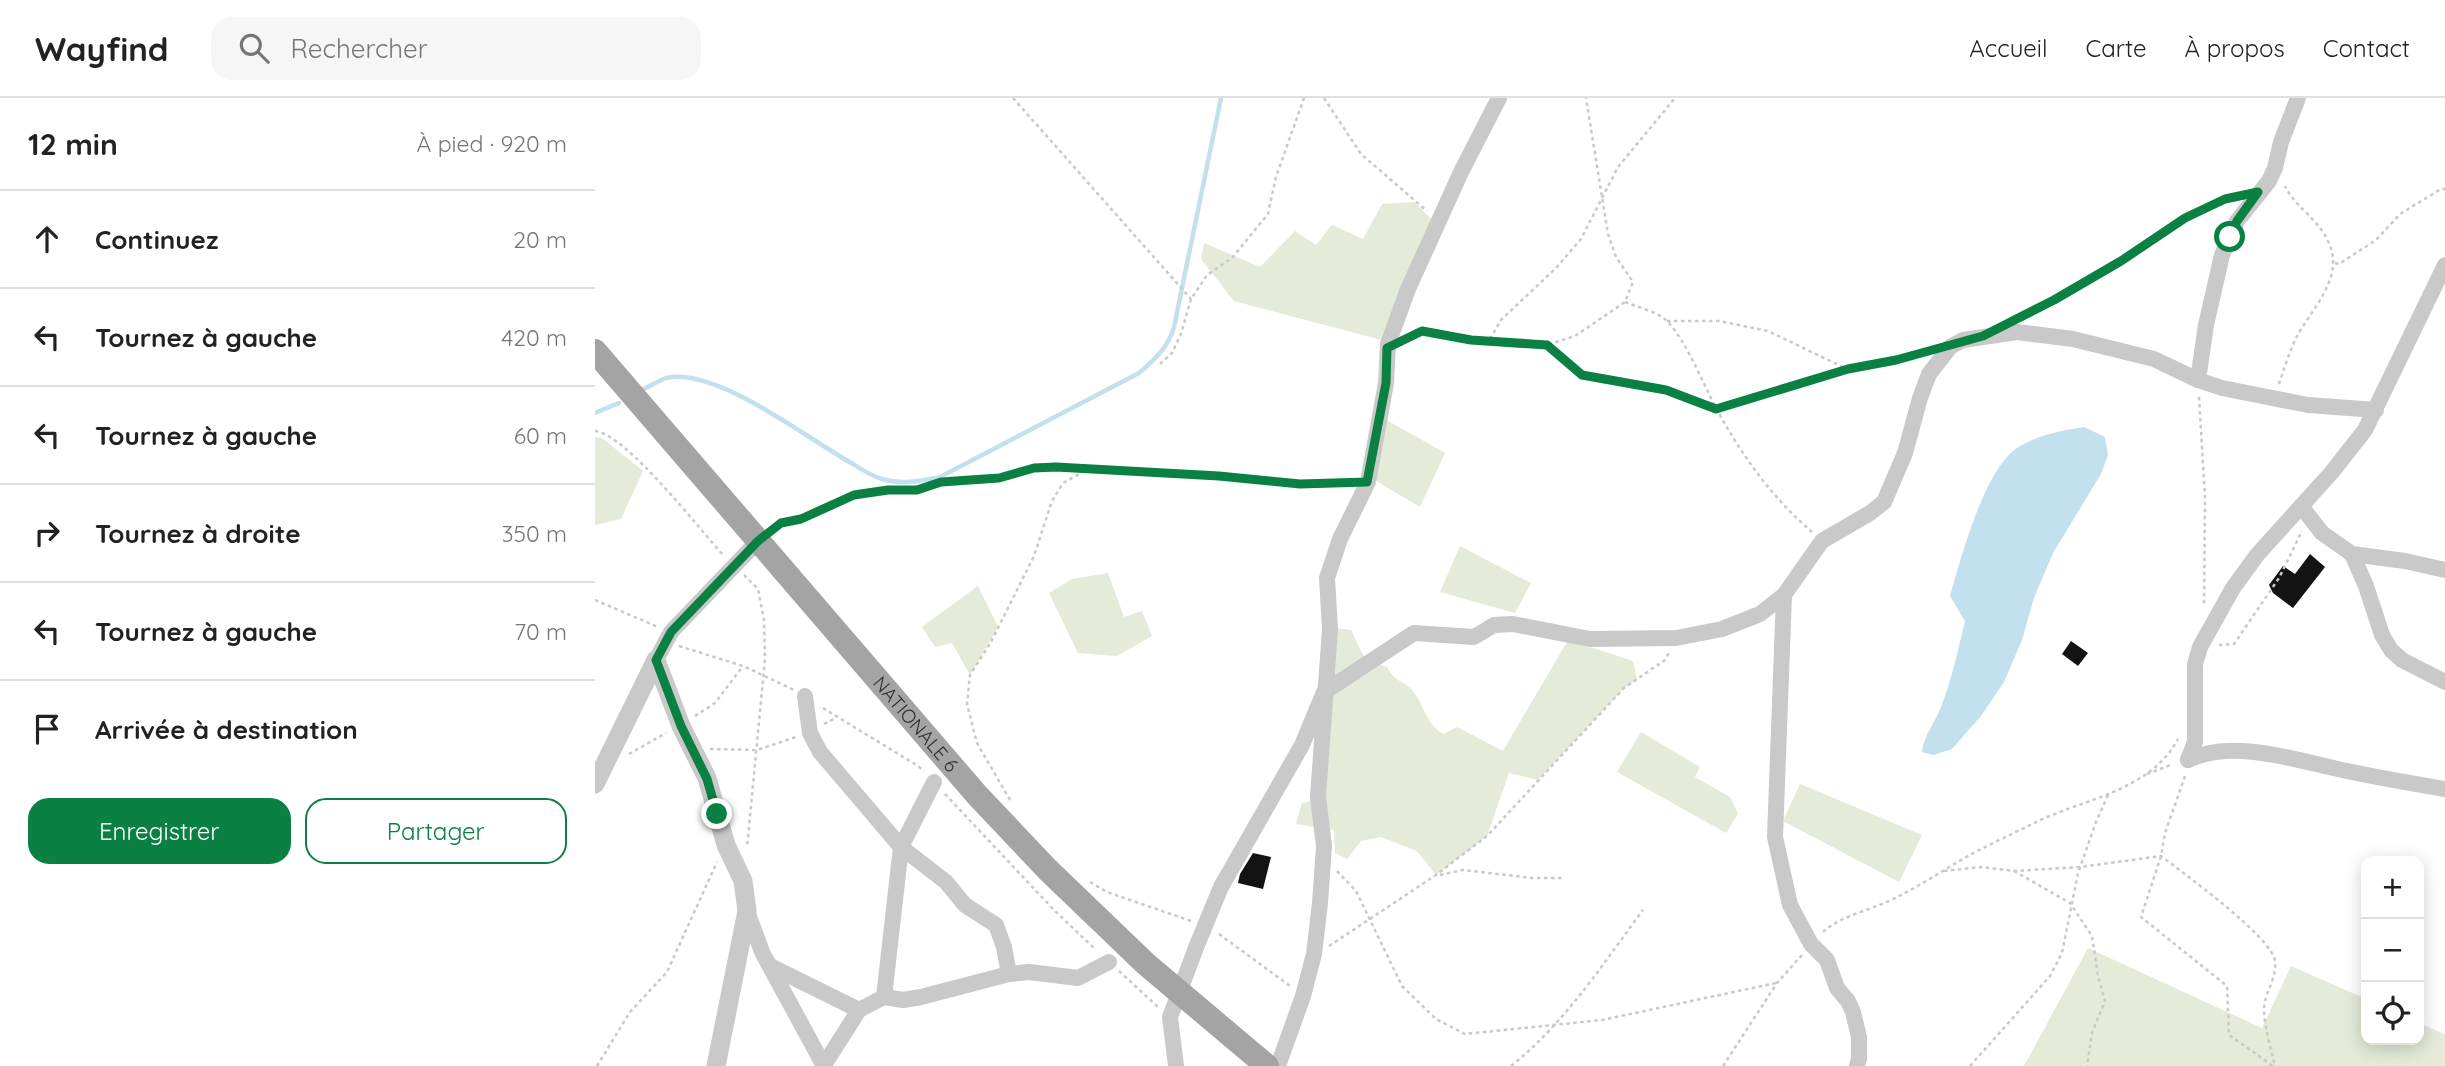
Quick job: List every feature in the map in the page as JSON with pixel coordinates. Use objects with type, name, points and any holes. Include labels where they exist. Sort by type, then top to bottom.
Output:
[{"type":"main road","name":"NATIONALE 6","points":[[595,351],[977,795],[1048,870],[1180,993],[1267,1066]]},
{"type":"street","points":[[1278,1066],[1303,996],[1314,954],[1324,846],[1318,797],[1330,629],[1327,578],[1340,539],[1367,482],[1386,383],[1387,348],[1408,289],[1437,221],[1499,98]]},
{"type":"street","points":[[2198,380],[2213,287],[2222,255],[2237,221],[2269,181],[2298,98]]},
{"type":"street","points":[[2188,760],[2195,742],[2195,664],[2200,647],[2233,588],[2277,531],[2305,513],[2354,446],[2376,410],[2445,265]]},
{"type":"street","points":[[1176,1066],[1170,1017],[1221,887],[1302,745],[1324,692],[1414,632],[1474,637],[1494,625],[1513,624],[1590,639],[1676,638],[1702,635],[1760,614],[1783,595],[1822,541],[1884,502],[1905,453],[1929,374],[1950,347],[1963,340],[2000,333],[2034,333],[2134,353],[2222,388],[2308,405],[2376,410]]},
{"type":"street","points":[[2305,513],[2322,533],[2352,554],[2445,570]]},
{"type":"street","points":[[595,784],[671,632],[758,541]]},
{"type":"street","points":[[2352,554],[2382,635],[2391,650],[2402,660],[2445,682]]},
{"type":"street","points":[[1783,595],[1775,837],[1790,905],[1811,944],[1828,960],[1837,988],[1853,1012],[1859,1037],[1857,1066]]},
{"type":"street","points":[[656,660],[681,726],[713,796],[726,845],[743,881],[747,911],[770,966],[824,1065],[859,1010],[884,998],[903,1000],[921,997],[1009,974],[1029,972],[1078,978],[1109,962]]},
{"type":"street","points":[[805,695],[810,733],[820,751],[901,847],[946,881],[965,905],[996,925],[1009,974]]},
{"type":"street","points":[[2188,760],[2200,754],[2240,751],[2445,789]]},
{"type":"street","points":[[884,998],[901,847],[933,782]]},
{"type":"street","points":[[716,1066],[747,911]]},
{"type":"street","points":[[770,966],[859,1010]]},
{"type":"path","points":[[1013,98],[1191,299]]},
{"type":"path","points":[[1160,364],[1172,353],[1181,334],[1191,299],[1207,275],[1232,258],[1268,214],[1276,177],[1304,98]]},
{"type":"path","points":[[1324,98],[1361,154],[1394,180],[1437,221]]},
{"type":"path","points":[[1387,348],[1422,331],[1471,340],[1490,339],[1547,345],[1574,336],[1625,302],[1633,282],[1616,257],[1608,234],[1586,98]]},
{"type":"path","points":[[1490,339],[1501,320],[1556,268],[1581,239],[1618,167],[1675,98]]},
{"type":"path","points":[[2275,167],[2288,193],[2310,215],[2328,241],[2335,263],[2324,293],[2297,337],[2275,397]]},
{"type":"path","points":[[2335,263],[2339,264],[2376,240],[2400,214],[2445,189]]},
{"type":"path","points":[[2018,318],[2121,261],[2185,218],[2225,199],[2258,192]]},
{"type":"path","points":[[1625,302],[1667,321],[1719,321],[1768,331],[1848,369]]},
{"type":"path","points":[[1667,321],[1691,358],[1716,409],[1750,465],[1795,518],[1822,541]]},
{"type":"path","points":[[1547,345],[1582,375],[1666,390],[1716,409],[1848,369],[1950,347]]},
{"type":"path","points":[[2198,380],[2206,497],[2204,618],[2200,647],[2234,644],[2280,578],[2305,513]]},
{"type":"path","points":[[595,431],[605,432],[645,466],[733,565],[758,589],[764,620],[765,674],[747,847]]},
{"type":"path","points":[[758,541],[781,523],[801,519],[854,495],[888,490],[917,490],[941,482],[999,478],[1034,468],[1091,467],[1300,484],[1367,482]]},
{"type":"path","points":[[1010,799],[977,743],[967,704],[970,676],[992,642],[1034,556],[1052,501],[1063,483],[1091,467]]},
{"type":"path","points":[[595,600],[671,632]]},
{"type":"path","points":[[1314,954],[1369,921],[1436,875],[1486,836],[1624,688],[1665,660],[1676,638]]},
{"type":"path","points":[[2145,775],[2172,751],[2196,706]]},
{"type":"path","points":[[693,748],[757,750],[810,733],[836,718]]},
{"type":"path","points":[[1723,1066],[1777,983],[1811,944],[1839,920],[1899,897],[2047,816],[2109,795],[2145,775],[2188,760]]},
{"type":"path","points":[[2188,760],[2141,917],[2227,986],[2229,1035],[2274,1066]]},
{"type":"path","points":[[1970,1066],[2050,976],[2062,953],[2070,903],[2080,867],[2109,795]]},
{"type":"path","points":[[597,1066],[630,1012],[667,972],[709,875],[726,845]]},
{"type":"path","points":[[1324,846],[1336,870],[1356,891],[1402,986],[1436,1019],[1465,1034],[1602,1020],[1777,983]]},
{"type":"path","points":[[1943,871],[1981,867],[2014,871],[2080,867],[2161,856],[2246,923],[2276,958],[2275,973],[2264,1006],[2274,1066]]},
{"type":"path","points":[[1436,875],[1464,870],[1532,878],[1564,878]]},
{"type":"path","points":[[2014,871],[2070,903],[2092,936],[2105,1001],[2092,1034],[2087,1066]]},
{"type":"path","points":[[1088,881],[1107,892],[1206,925],[1303,996]]},
{"type":"path","points":[[1511,1066],[1538,1045],[1557,1024],[1643,910]]},
{"type":"green space","points":[[1415,202],[1433,221],[1404,278],[1389,342],[1234,301],[1201,259],[1204,243],[1260,267],[1295,231],[1316,245],[1332,225],[1363,239],[1382,204]]},
{"type":"green space","points":[[1383,418],[1445,453],[1420,507],[1373,479]]},
{"type":"green space","points":[[595,437],[602,438],[643,471],[621,519],[595,525]]},
{"type":"green space","points":[[1460,546],[1531,583],[1515,613],[1440,592]]},
{"type":"green space","points":[[1108,573],[1124,617],[1142,611],[1152,636],[1117,656],[1078,653],[1049,593],[1072,579]]},
{"type":"green space","points":[[978,586],[998,627],[970,675],[952,643],[935,647],[922,627]]},
{"type":"green space","points":[[1333,628],[1351,630],[1365,659],[1387,667],[1411,689],[1436,729],[1443,734],[1457,727],[1503,751],[1568,640],[1633,661],[1637,680],[1624,688],[1538,780],[1509,773],[1487,836],[1436,875],[1417,851],[1381,837],[1361,841],[1347,859],[1335,853],[1334,830],[1296,824],[1302,803],[1315,800]]},
{"type":"green space","points":[[1641,732],[1700,767],[1695,777],[1730,797],[1738,814],[1726,833],[1617,772]]},
{"type":"green space","points":[[1800,784],[1922,835],[1899,882],[1783,821]]},
{"type":"green space","points":[[2088,948],[2262,1028],[2291,966],[2361,997],[2361,1045],[2424,1045],[2424,1025],[2445,1034],[2445,1066],[2024,1066]]},
{"type":"water","points":[[2084,427],[2105,437],[2108,455],[2101,474],[2053,553],[2004,682],[1981,716],[1952,749],[1933,755],[1922,752],[1952,675],[1965,621],[1950,596],[1967,538],[1984,494],[2005,459],[2017,448],[2041,437]]},
{"type":"building","points":[[2310,554],[2325,567],[2293,608],[2273,593],[2269,585],[2283,566],[2295,574]]},
{"type":"building","points":[[2071,641],[2088,653],[2078,666],[2062,654]]},
{"type":"building","points":[[1253,853],[1271,857],[1263,889],[1238,883],[1240,874]]},
{"type":"waterway","points":[[642,390],[666,378],[687,377],[710,383],[762,408],[875,476],[904,482],[940,477],[1139,373],[1165,347],[1174,327],[1221,98]]},
{"type":"waterway","points":[[595,413],[619,403]]},
{"type":"route","points":[[717,814],[707,779],[681,726],[656,660],[671,632],[758,541],[781,523],[801,519],[854,495],[888,490],[917,490],[941,482],[999,478],[1034,468],[1056,467],[1091,467],[1300,484],[1367,482],[1386,383],[1387,348],[1422,331],[1471,340],[1490,339],[1547,345],[1582,375],[1666,390],[1716,409],[1848,369],[1950,347],[1963,340],[1983,336],[2054,300],[2121,261],[2185,218],[2225,199],[2258,192],[2237,221],[2230,237]]}]
